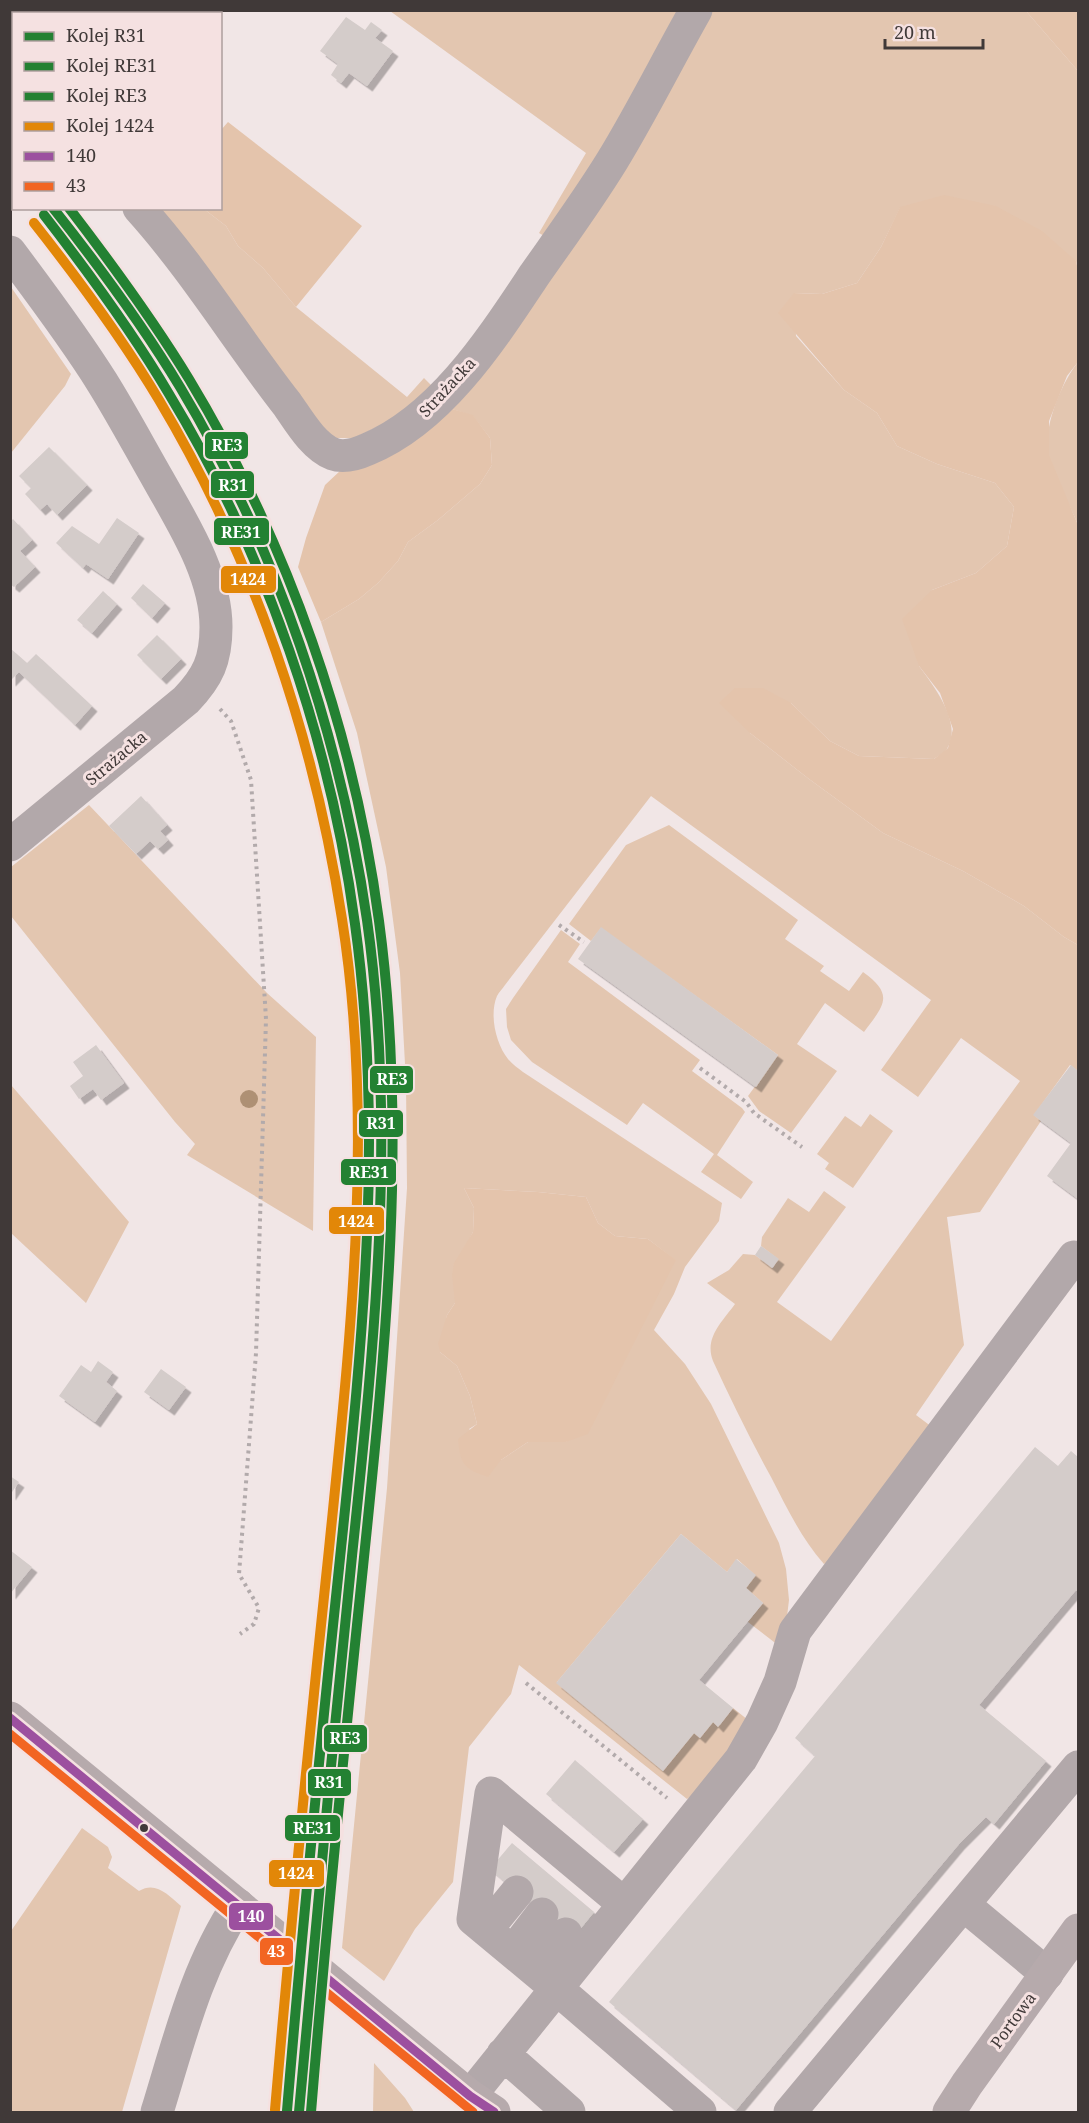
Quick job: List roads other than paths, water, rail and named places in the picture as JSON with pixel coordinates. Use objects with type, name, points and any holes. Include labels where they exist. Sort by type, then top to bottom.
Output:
[{"type":"main road","points":[[10,1718],[482,2107]]},
{"type":"main road","name":"Portowa","points":[[949,2112],[1078,1930]]},
{"type":"street","name":"Strażacka","points":[[141,210],[178,256],[262,373],[318,445],[333,454],[346,456],[357,454],[401,432],[424,414],[492,337],[611,163],[696,10]]},
{"type":"street","name":"Strażacka","points":[[10,252],[102,383],[190,536],[202,564],[212,599],[216,625],[213,660],[201,685],[186,700],[10,845]]},
{"type":"street","points":[[535,1970],[624,1904],[741,1759],[762,1722],[780,1682],[795,1631],[1074,1257]]},
{"type":"street","points":[[790,2112],[1078,1767]]},
{"type":"street","points":[[624,1904],[491,1793],[473,1919],[700,2112]]},
{"type":"street","points":[[486,1930],[517,1892]]},
{"type":"street","points":[[157,2112],[193,1994],[222,1928],[238,1905]]},
{"type":"street","points":[[964,1905],[1047,1974]]},
{"type":"street","points":[[482,2107],[554,1924]]},
{"type":"street","points":[[503,2054],[569,2112]]},
{"type":"rail line","name":"R31","points":[[55,210],[120,296],[166,364],[215,449],[246,512],[275,578],[322,712],[355,850],[367,920],[376,999],[380,1079],[379,1238],[368,1398],[324,1834],[299,2112]]},
{"type":"rail line","name":"RE3","points":[[71,210],[132,292],[189,379],[225,442],[257,506],[312,641],[334,710],[353,780],[368,850],[379,921],[388,1002],[392,1083],[390,1244],[379,1406],[311,2112]]},
{"type":"rail line","name":"RE31","points":[[44,215],[110,303],[169,394],[204,455],[264,583],[311,717],[344,855],[355,924],[364,1004],[368,1085],[369,1165],[362,1327],[287,2111]]},
{"type":"rail line","name":"1424","points":[[34,223],[100,310],[159,400],[193,460],[224,523],[251,586],[276,651],[315,783],[342,919],[352,997],[357,1076],[358,1155],[351,1313],[275,2110]]}]
